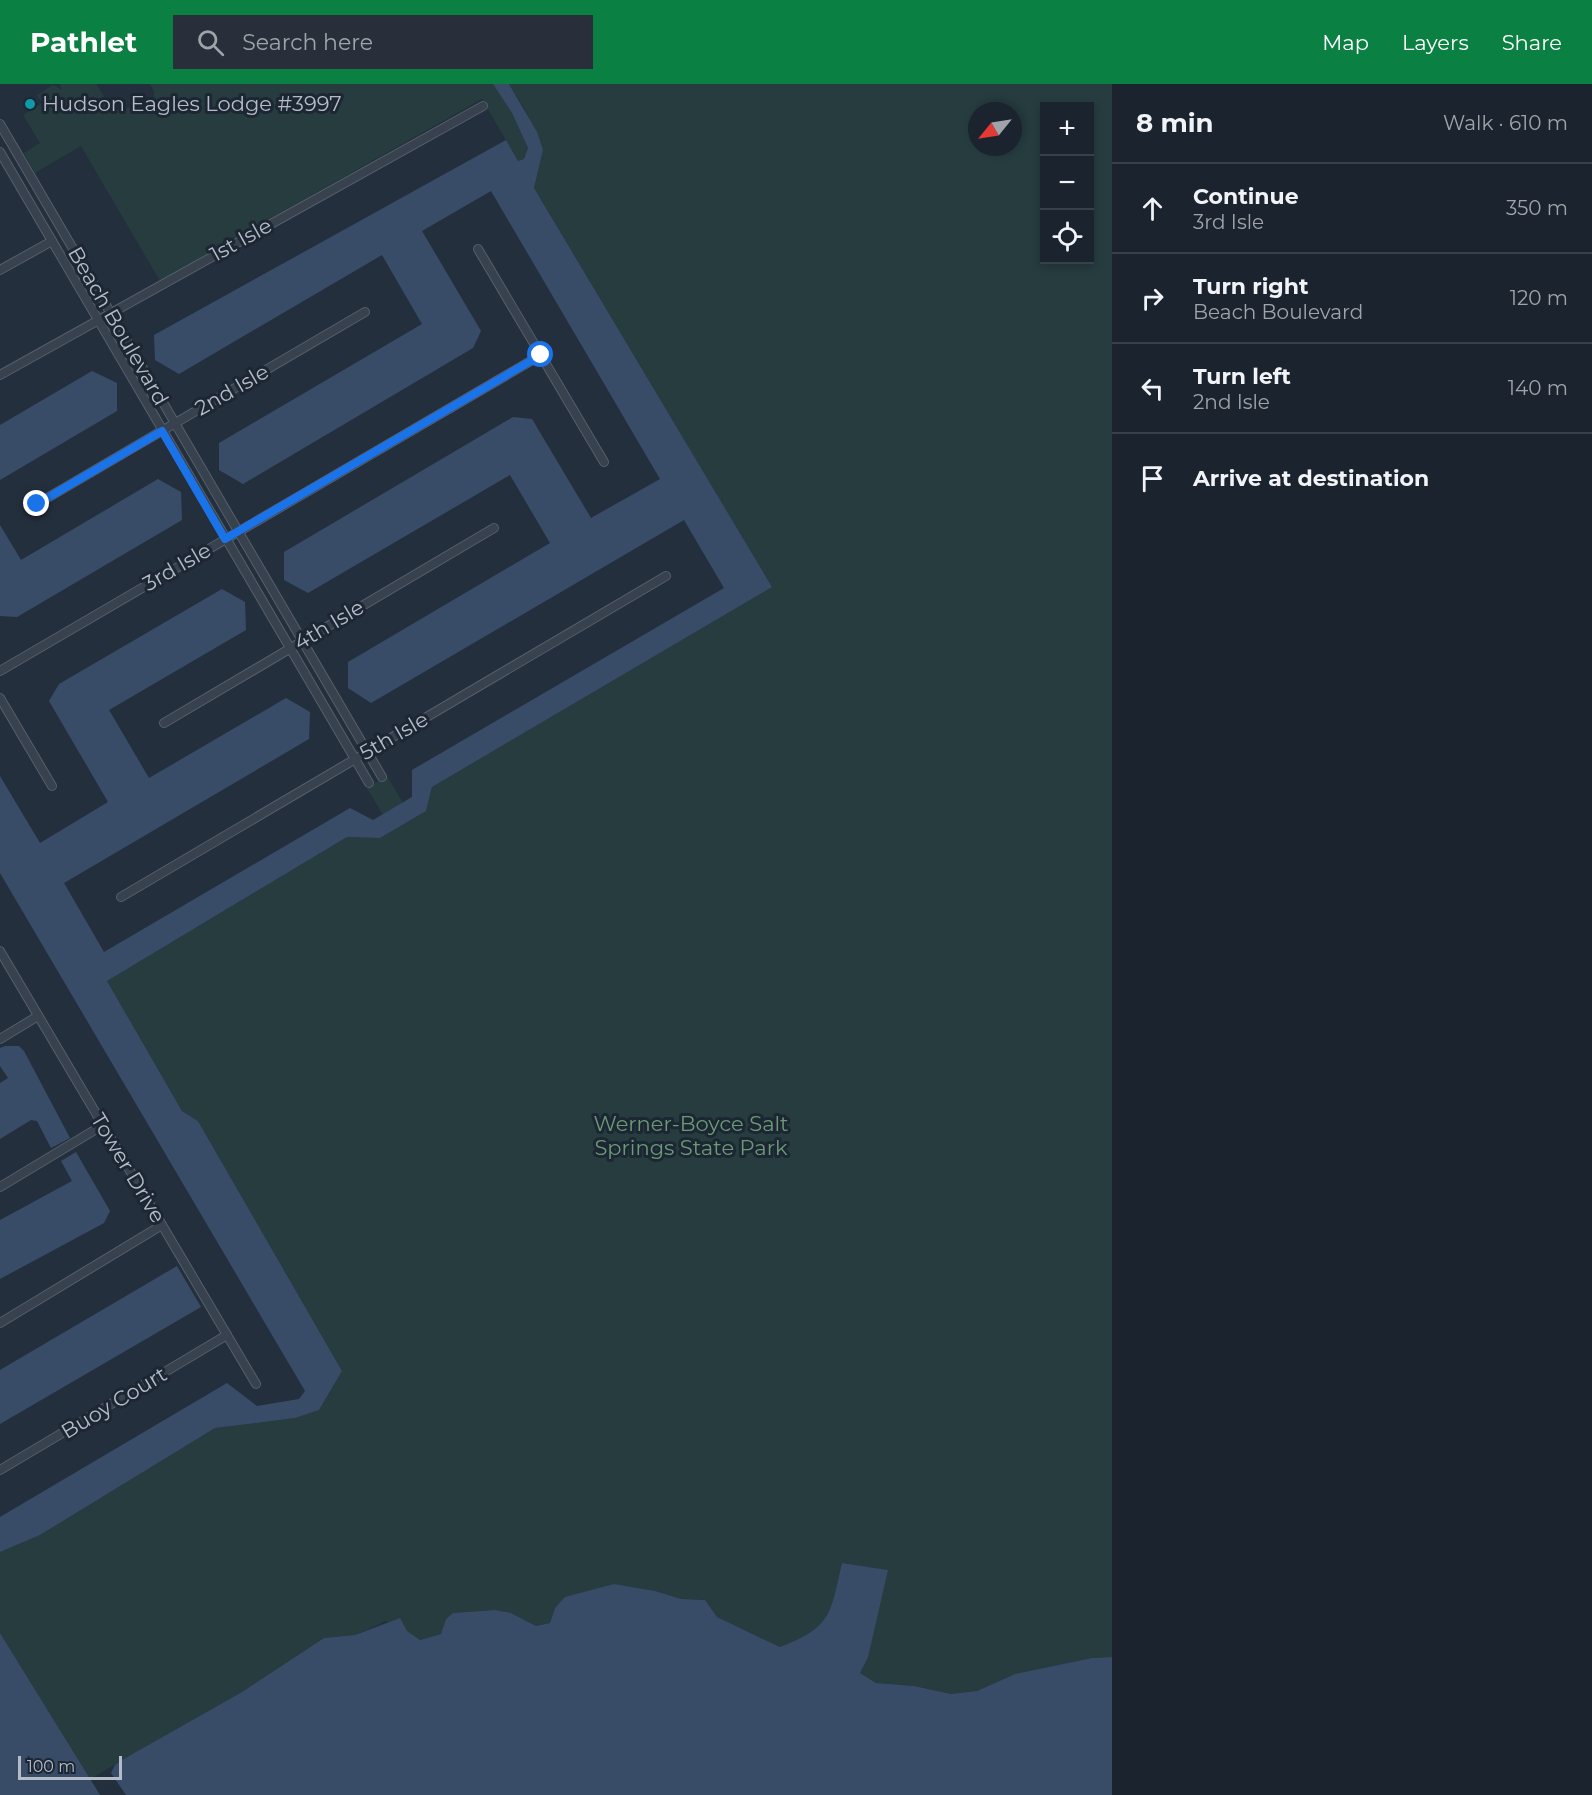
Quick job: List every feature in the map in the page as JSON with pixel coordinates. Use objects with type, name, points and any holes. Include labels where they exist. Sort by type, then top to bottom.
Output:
[{"type":"street","name":"1st Isle","points":[[0,375],[483,106]]},
{"type":"street","name":"Beach Boulevard","points":[[0,124],[382,777]]},
{"type":"street","name":"Beach Boulevard","points":[[0,153],[369,783]]},
{"type":"street","points":[[28,201],[40,193]]},
{"type":"street","points":[[0,270],[52,242]]},
{"type":"street","points":[[478,249],[604,462]]},
{"type":"street","name":"2nd Isle","points":[[37,504],[365,312]]},
{"type":"street","name":"3rd Isle","points":[[0,671],[541,355]]},
{"type":"street","name":"4th Isle","points":[[164,723],[494,528]]},
{"type":"street","name":"5th Isle","points":[[121,897],[666,576]]},
{"type":"street","points":[[0,698],[51,786]]},
{"type":"street","name":"Tower Drive","points":[[0,951],[256,1384]]},
{"type":"street","points":[[0,1039],[38,1016]]},
{"type":"street","points":[[0,1187],[103,1125]]},
{"type":"street","points":[[0,1323],[162,1225]]},
{"type":"street","name":"Buoy Court","points":[[0,1470],[227,1335]]},
{"type":"green space","points":[[60,84],[96,84],[110,106],[117,110],[154,102],[154,91],[150,84],[493,84],[512,113],[528,148],[524,159],[518,161],[482,99],[160,281],[81,146],[35,173],[24,153],[40,143],[23,115],[42,103],[37,95],[53,85],[62,90]]},
{"type":"green space","name":"Werner-Boyce Salt Springs State Park","points":[[509,84],[1112,84],[1112,1657],[1092,1658],[1015,1674],[977,1691],[951,1694],[914,1686],[876,1683],[860,1673],[867,1658],[887,1570],[842,1563],[835,1595],[826,1617],[810,1633],[780,1647],[717,1617],[705,1600],[681,1599],[654,1591],[614,1584],[555,1608],[550,1623],[536,1626],[511,1613],[495,1610],[453,1613],[446,1619],[441,1634],[420,1640],[386,1621],[355,1635],[324,1638],[242,1692],[90,1779],[0,1633],[0,1552],[40,1535],[215,1428],[295,1418],[319,1410],[342,1371],[198,1121],[182,1111],[107,981],[347,837],[380,838],[426,811],[432,787],[772,587],[534,188],[543,150],[524,108]]},
{"type":"green space","points":[[387,776],[403,803],[383,815],[367,788]]},
{"type":"water","points":[[493,84],[509,84],[537,132],[543,150],[534,188],[772,587],[432,787],[426,811],[380,838],[347,837],[107,981],[182,1111],[198,1121],[342,1371],[319,1410],[295,1418],[215,1428],[40,1535],[0,1552],[0,1517],[227,1383],[257,1406],[299,1399],[305,1391],[0,873],[0,776],[40,843],[108,802],[49,701],[59,684],[222,589],[245,602],[246,630],[109,710],[149,778],[286,698],[310,712],[309,739],[64,883],[104,952],[350,808],[373,820],[412,797],[412,770],[724,588],[684,520],[371,703],[348,688],[348,662],[550,543],[510,475],[308,593],[284,580],[284,552],[513,417],[532,419],[591,518],[660,479],[491,191],[422,231],[481,331],[473,348],[243,484],[219,470],[219,443],[422,324],[382,255],[179,374],[155,360],[154,335],[506,140],[518,161],[524,159],[528,148],[512,113]]},
{"type":"water","points":[[92,371],[117,383],[117,411],[0,480],[0,425]]},
{"type":"water","points":[[158,479],[181,492],[182,520],[17,617],[0,616],[0,525],[21,560]]},
{"type":"water","points":[[19,1046],[24,1051],[70,1138],[51,1148],[37,1121],[31,1120],[0,1139],[0,1083],[8,1078],[0,1066],[0,1048]]},
{"type":"water","points":[[76,1152],[110,1211],[104,1223],[0,1279],[0,1220],[72,1181],[61,1161]]},
{"type":"water","points":[[177,1266],[201,1307],[0,1424],[0,1370]]},
{"type":"water","points":[[842,1563],[888,1570],[868,1657],[860,1673],[876,1683],[914,1686],[951,1694],[977,1691],[1015,1674],[1092,1658],[1112,1657],[1112,1795],[126,1795],[111,1773],[115,1765],[122,1760],[242,1692],[324,1638],[355,1635],[400,1618],[407,1631],[420,1640],[441,1634],[446,1619],[453,1613],[495,1610],[511,1613],[536,1626],[550,1623],[555,1608],[565,1597],[614,1584],[655,1591],[681,1599],[705,1600],[717,1617],[780,1647],[797,1640],[820,1625],[831,1606]]},
{"type":"water","points":[[0,1633],[100,1795],[0,1795]]},
{"type":"place","name":"Hudson Eagles Lodge #3997","points":[[30,104]]},
{"type":"route","points":[[37,504],[162,431],[225,539],[541,355]]}]
